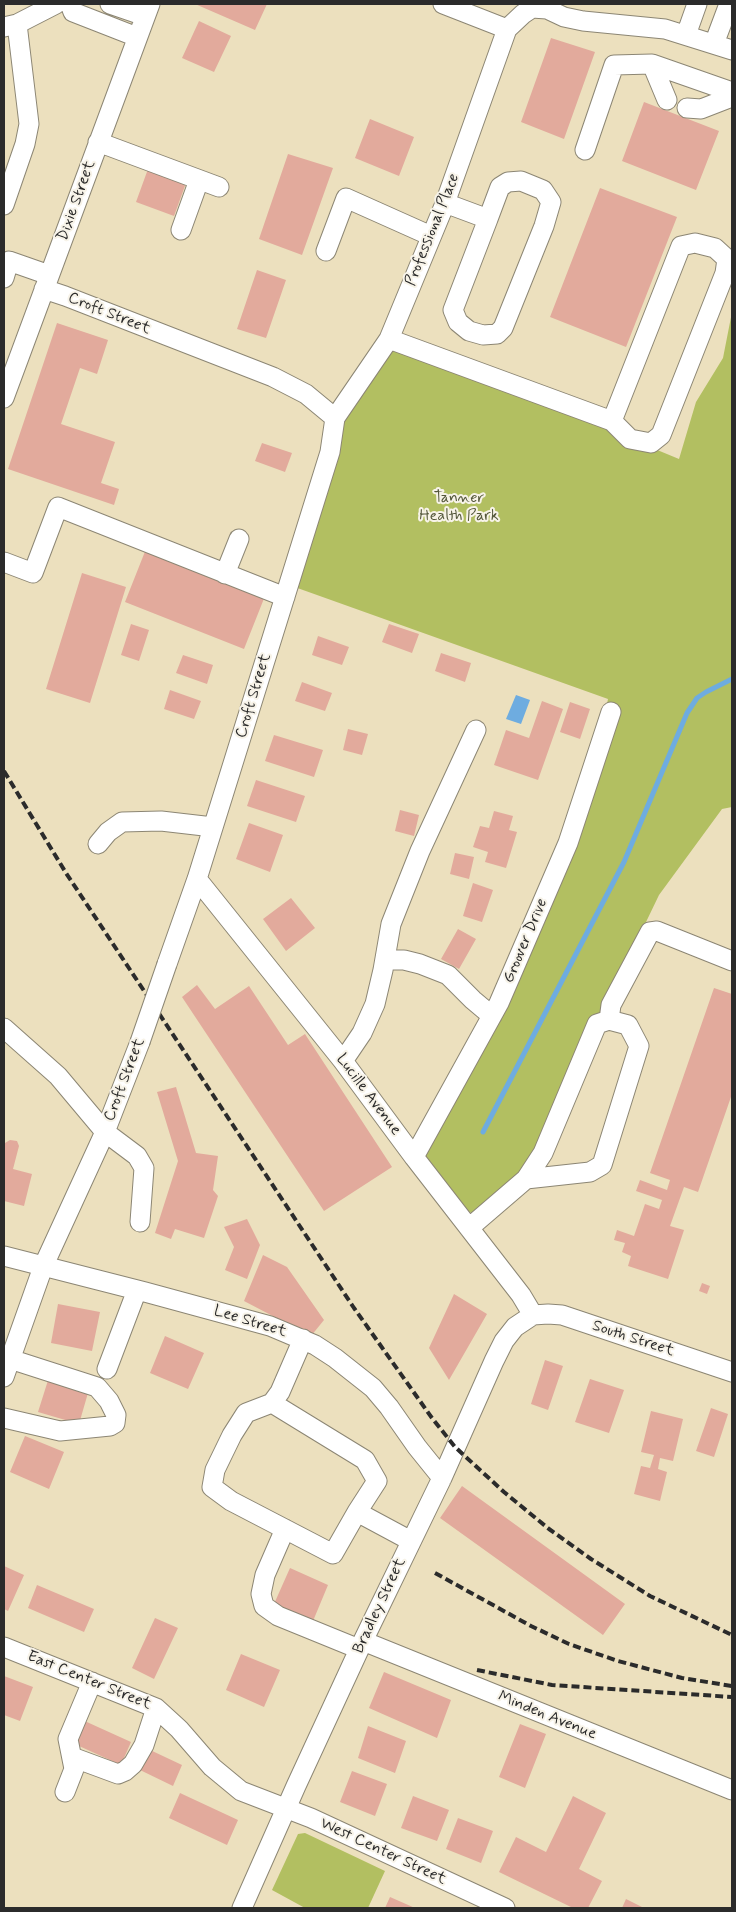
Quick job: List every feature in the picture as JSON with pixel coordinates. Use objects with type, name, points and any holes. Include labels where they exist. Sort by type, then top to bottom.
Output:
[{"type":"street","points":[[4,205],[25,144],[28,124],[10,25],[56,4]]},
{"type":"street","points":[[70,4],[73,12],[137,37]]},
{"type":"street","points":[[110,4],[148,10]]},
{"type":"street","points":[[443,4],[507,29],[532,8],[547,9],[564,17],[583,21],[665,29],[732,50]]},
{"type":"street","points":[[686,35],[697,4]]},
{"type":"street","points":[[714,44],[728,4]]},
{"type":"street","name":"Dixie Street","points":[[4,398],[12,352],[46,282],[148,10]]},
{"type":"street","name":"Professional Place","points":[[335,418],[389,339],[444,203],[507,29]]},
{"type":"street","points":[[585,150],[614,65],[652,64],[732,92]]},
{"type":"street","points":[[652,64],[667,100]]},
{"type":"street","points":[[687,108],[702,109],[732,96]]},
{"type":"street","points":[[98,142],[219,187]]},
{"type":"street","points":[[182,230],[199,180]]},
{"type":"street","points":[[522,181],[543,190],[551,202],[544,226],[503,328],[497,334],[483,335],[468,331],[458,322],[453,310],[488,220],[500,187],[508,182],[522,181]]},
{"type":"street","points":[[326,251],[346,198],[431,236]]},
{"type":"street","points":[[444,203],[488,220]]},
{"type":"street","points":[[389,339],[612,421],[630,439],[651,443],[661,435],[725,273],[727,259],[715,248],[695,243],[681,246],[612,421]]},
{"type":"street","name":"Croft Street","points":[[4,278],[9,261],[46,282],[65,296],[273,377],[306,394],[335,418],[330,452],[197,879],[140,1042],[105,1132],[43,1267],[4,1378]]},
{"type":"street","points":[[4,562],[33,573],[58,506],[285,597]]},
{"type":"street","points":[[225,574],[239,539]]},
{"type":"street","name":"Groover Drive","points":[[414,1157],[492,1016],[568,843],[611,712]]},
{"type":"street","points":[[343,1062],[362,1033],[376,1004],[390,924],[420,851],[476,730]]},
{"type":"street","points":[[98,844],[108,832],[122,822],[160,821],[213,827]]},
{"type":"street","name":"Lucille Avenue","points":[[197,879],[343,1062],[521,1295],[533,1315]]},
{"type":"street","points":[[609,1020],[611,1005],[650,932],[658,931],[732,962]]},
{"type":"street","points":[[385,960],[404,960],[448,975],[492,1016]]},
{"type":"street","points":[[469,1228],[526,1179],[543,1153],[597,1024],[609,1020],[628,1025],[638,1046],[602,1165],[590,1172],[526,1179]]},
{"type":"street","points":[[4,1028],[58,1076],[105,1132],[137,1156],[144,1168],[140,1222]]},
{"type":"street","name":"Lee Street","points":[[4,1256],[270,1326],[303,1339],[336,1358],[373,1388],[390,1407],[417,1447],[442,1478]]},
{"type":"street","points":[[107,1369],[137,1290]]},
{"type":"street","name":"South Street","points":[[533,1315],[548,1314],[562,1316],[732,1372]]},
{"type":"street","name":"Bradley Street","points":[[242,1908],[361,1645],[442,1478],[504,1341],[515,1327],[533,1315]]},
{"type":"street","points":[[272,1403],[365,1460],[377,1481],[333,1554],[231,1501],[212,1487],[215,1470],[232,1435],[246,1413],[272,1403],[280,1392],[303,1339]]},
{"type":"street","points":[[4,1418],[60,1431],[110,1426],[115,1423],[116,1415],[109,1401],[97,1388],[10,1359]]},
{"type":"street","points":[[357,1512],[411,1541]]},
{"type":"street","name":"Minden Avenue","points":[[285,1529],[265,1575],[261,1594],[264,1606],[278,1616],[361,1645],[732,1790]]},
{"type":"street","name":"East Center Street","points":[[4,1647],[156,1708],[179,1729],[225,1780],[241,1791],[259,1799]]},
{"type":"street","points":[[65,1792],[74,1769],[68,1739],[92,1682]]},
{"type":"street","points":[[72,1758],[118,1774],[125,1771],[133,1764],[144,1745],[156,1708]]},
{"type":"street","name":"West Center Street","points":[[259,1799],[311,1818],[505,1908]]},
{"type":"green space","name":"Tanner Health Park","points":[[732,312],[732,807],[722,809],[659,895],[597,1024],[543,1153],[480,1218],[463,1208],[414,1157],[499,1003],[591,778],[608,699],[289,585],[335,418],[389,339],[679,459],[696,402],[723,358]]},
{"type":"green space","points":[[305,1833],[385,1871],[368,1908],[305,1908],[272,1890],[298,1834]]},
{"type":"water","points":[[516,695],[530,700],[521,724],[506,719]]},
{"type":"building","points":[[195,4],[267,4],[255,30]]},
{"type":"building","points":[[199,21],[231,36],[214,72],[182,58]]},
{"type":"building","points":[[551,38],[595,52],[564,139],[521,122]]},
{"type":"building","points":[[644,102],[719,131],[696,190],[622,161]]},
{"type":"building","points":[[370,119],[414,137],[399,176],[355,158]]},
{"type":"building","points":[[288,154],[333,168],[302,255],[259,239]]},
{"type":"building","points":[[148,169],[186,183],[174,216],[136,202]]},
{"type":"building","points":[[600,188],[677,217],[626,347],[550,317]]},
{"type":"building","points":[[257,270],[286,280],[266,338],[237,329]]},
{"type":"building","points":[[57,323],[108,340],[97,374],[80,368],[61,424],[115,442],[101,483],[119,489],[114,505],[8,469]]},
{"type":"building","points":[[262,443],[292,453],[285,472],[255,461]]},
{"type":"building","points":[[146,549],[265,596],[244,649],[125,602]]},
{"type":"building","points":[[82,573],[126,587],[90,703],[46,689]]},
{"type":"building","points":[[131,624],[149,630],[139,661],[121,655]]},
{"type":"building","points":[[389,624],[419,634],[412,653],[382,642]]},
{"type":"building","points":[[318,636],[349,647],[342,665],[312,655]]},
{"type":"building","points":[[441,653],[471,663],[465,682],[435,671]]},
{"type":"building","points":[[183,655],[213,665],[207,684],[176,673]]},
{"type":"building","points":[[302,682],[332,693],[325,711],[295,701]]},
{"type":"building","points":[[170,690],[201,701],[194,719],[164,709]]},
{"type":"building","points":[[542,701],[563,709],[538,780],[494,765],[506,730],[529,738]]},
{"type":"building","points":[[570,702],[590,709],[580,739],[560,732]]},
{"type":"building","points":[[348,729],[368,734],[362,755],[343,750]]},
{"type":"building","points":[[274,735],[323,750],[314,777],[265,761]]},
{"type":"building","points":[[256,780],[305,796],[296,822],[247,806]]},
{"type":"building","points":[[400,810],[419,815],[414,836],[395,831]]},
{"type":"building","points":[[494,811],[513,816],[509,830],[517,832],[506,868],[485,862],[488,852],[473,847],[480,826],[489,828]]},
{"type":"building","points":[[249,823],[283,835],[270,872],[236,859]]},
{"type":"building","points":[[455,853],[474,857],[469,879],[450,874]]},
{"type":"building","points":[[473,883],[493,890],[482,922],[463,916]]},
{"type":"building","points":[[291,898],[315,928],[286,951],[263,919]]},
{"type":"building","points":[[458,929],[476,939],[459,969],[441,959]]},
{"type":"building","points":[[197,985],[215,1009],[249,986],[288,1045],[305,1034],[392,1167],[324,1211],[182,997]]},
{"type":"building","points":[[714,988],[732,994],[732,1094],[698,1192],[684,1187],[670,1226],[684,1230],[668,1279],[628,1266],[631,1256],[622,1252],[625,1243],[614,1240],[617,1230],[634,1236],[645,1204],[659,1209],[662,1200],[636,1191],[640,1180],[667,1190],[670,1180],[650,1173]]},
{"type":"building","points":[[176,1087],[196,1153],[218,1156],[213,1190],[218,1196],[204,1238],[175,1229],[171,1239],[155,1233],[178,1161],[157,1092]]},
{"type":"building","points":[[10,1140],[17,1141],[19,1146],[13,1169],[32,1174],[24,1206],[4,1201],[4,1149],[5,1143]]},
{"type":"building","points":[[247,1219],[260,1245],[247,1279],[225,1270],[234,1247],[224,1227]]},
{"type":"building","points":[[263,1255],[287,1267],[324,1320],[311,1336],[244,1301]]},
{"type":"building","points":[[702,1283],[710,1286],[707,1294],[699,1291]]},
{"type":"building","points":[[454,1294],[487,1314],[449,1380],[429,1348]]},
{"type":"building","points":[[58,1304],[100,1312],[92,1351],[51,1343]]},
{"type":"building","points":[[165,1336],[204,1353],[188,1389],[150,1373]]},
{"type":"building","points":[[545,1360],[563,1366],[548,1410],[531,1404]]},
{"type":"building","points":[[50,1374],[90,1386],[79,1424],[38,1412]]},
{"type":"building","points":[[590,1379],[624,1390],[609,1433],[575,1422]]},
{"type":"building","points":[[711,1408],[728,1414],[714,1457],[696,1451]]},
{"type":"building","points":[[651,1411],[683,1419],[673,1461],[660,1458],[658,1469],[667,1472],[660,1501],[634,1494],[641,1466],[650,1468],[654,1455],[641,1452]]},
{"type":"building","points":[[25,1436],[64,1452],[49,1489],[10,1472]]},
{"type":"building","points":[[462,1486],[625,1604],[603,1635],[440,1518]]},
{"type":"building","points":[[4,1566],[24,1575],[8,1611],[4,1609]]},
{"type":"building","points":[[290,1568],[328,1585],[313,1621],[274,1604]]},
{"type":"building","points":[[37,1585],[94,1609],[84,1632],[28,1608]]},
{"type":"building","points":[[155,1618],[178,1628],[154,1679],[132,1668]]},
{"type":"building","points":[[241,1654],[280,1670],[264,1707],[226,1690]]},
{"type":"building","points":[[384,1672],[451,1700],[437,1738],[369,1708]]},
{"type":"building","points":[[4,1676],[33,1687],[20,1721],[4,1715]]},
{"type":"building","points":[[78,1718],[131,1742],[121,1765],[68,1741]]},
{"type":"building","points":[[520,1724],[546,1734],[525,1788],[499,1777]]},
{"type":"building","points":[[368,1726],[406,1741],[395,1773],[358,1758]]},
{"type":"building","points":[[148,1749],[182,1765],[173,1786],[140,1770]]},
{"type":"building","points":[[352,1771],[387,1784],[375,1816],[340,1802]]},
{"type":"building","points":[[180,1793],[238,1820],[227,1845],[169,1818]]},
{"type":"building","points":[[413,1796],[449,1810],[437,1841],[401,1828]]},
{"type":"building","points":[[573,1796],[606,1813],[579,1869],[602,1881],[588,1908],[573,1908],[499,1872],[516,1837],[546,1852]]},
{"type":"building","points":[[458,1818],[493,1831],[481,1863],[446,1849]]},
{"type":"building","points":[[390,1897],[415,1908],[385,1908]]},
{"type":"building","points":[[626,1899],[644,1908],[622,1908]]},
{"type":"waterway","points":[[483,1132],[624,862],[687,713],[697,698],[732,679]]},
{"type":"railway","points":[[4,771],[66,873],[354,1308],[432,1418],[455,1447],[504,1492],[549,1529],[591,1559],[650,1596],[732,1635]]},
{"type":"railway","points":[[435,1573],[531,1626],[569,1644],[618,1661],[682,1678],[732,1686]]},
{"type":"railway","points":[[477,1670],[552,1685],[732,1697]]}]
